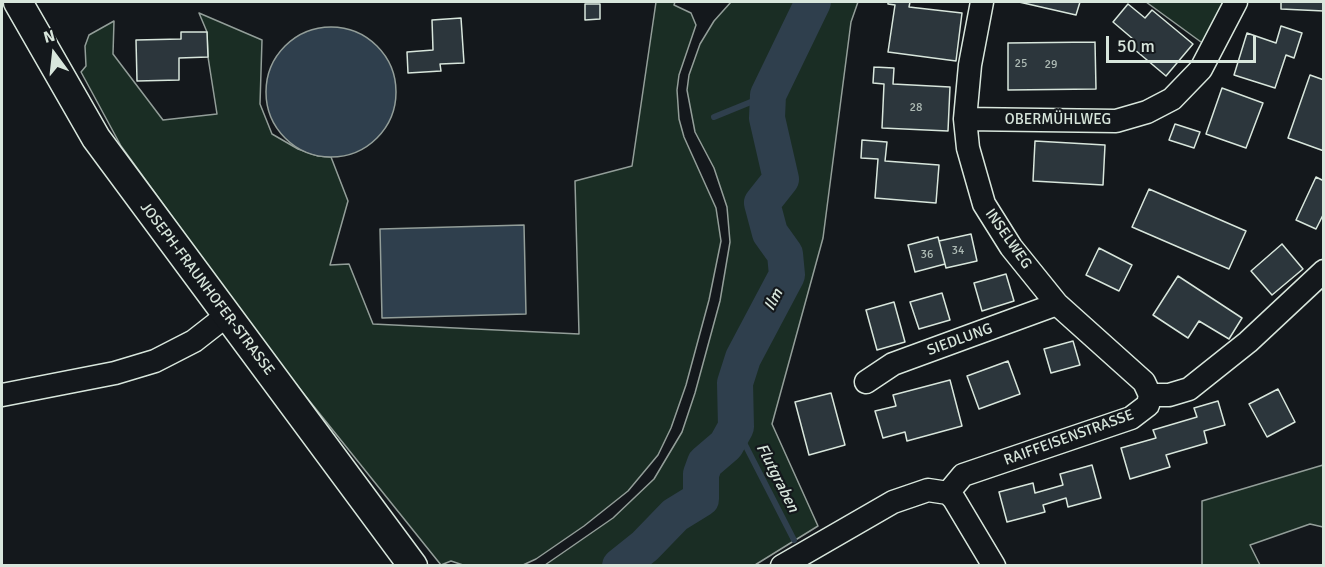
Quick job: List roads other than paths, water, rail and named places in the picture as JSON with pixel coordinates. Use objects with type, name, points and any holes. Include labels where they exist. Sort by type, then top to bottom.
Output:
[{"type":"main road","name":"JOSEPH-FRAUNHOFER-STRASSE","points":[[18,2],[96,138],[413,566]]},
{"type":"street","name":"INSELWEG","points":[[982,2],[970,65],[965,119],[968,148],[984,204],[1011,247],[1057,304],[1144,382],[1150,395]]},
{"type":"street","name":"OBERMÜHLWEG","points":[[965,119],[1116,121],[1147,112],[1172,99],[1201,69],[1236,2]]},
{"type":"street","points":[[1150,395],[1179,393],[1198,383],[1248,342],[1323,271]]},
{"type":"street","name":"SIEDLUNG","points":[[866,382],[893,364],[1057,304]]},
{"type":"street","points":[[2,395],[115,373],[155,361],[194,341],[226,316]]},
{"type":"street","name":"RAIFFEISENSTRASSE","points":[[948,494],[963,475],[1131,418],[1148,405],[1150,395]]},
{"type":"street","points":[[782,566],[826,539],[910,494],[928,490],[948,494],[960,506],[994,566]]},
{"type":"water","points":[[331,27],[356,32],[377,46],[391,67],[396,92],[391,117],[377,138],[356,152],[331,157],[306,152],[285,138],[271,117],[266,92],[271,67],[285,46],[306,32]]},
{"type":"water","points":[[524,225],[526,314],[382,318],[380,229]]},
{"type":"waterway","name":"Ilm","points":[[620,566],[645,546],[675,515],[701,499],[701,474],[705,463],[726,445],[736,427],[735,383],[743,358],[787,275],[785,254],[770,233],[762,203],[781,179],[767,118],[768,95],[813,2]]},
{"type":"waterway","points":[[714,117],[768,95]]},
{"type":"waterway","name":"Flutgraben","points":[[736,427],[794,540]]}]
